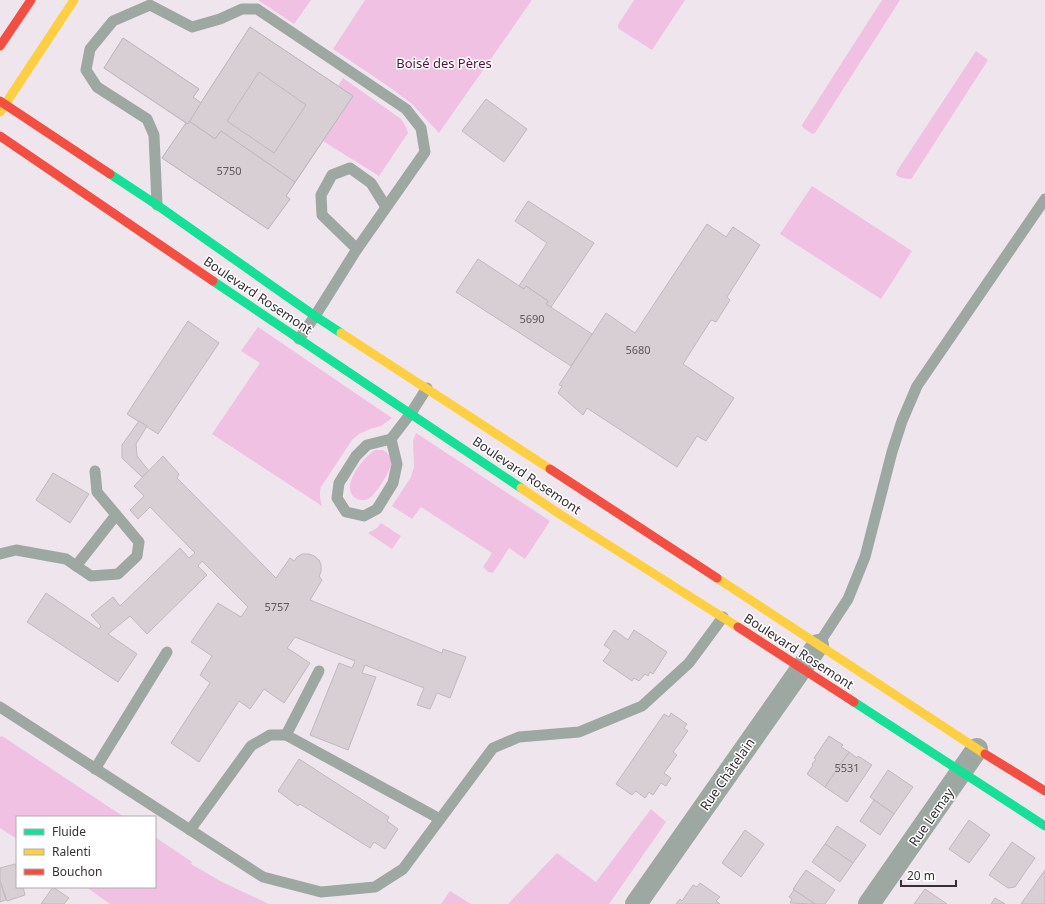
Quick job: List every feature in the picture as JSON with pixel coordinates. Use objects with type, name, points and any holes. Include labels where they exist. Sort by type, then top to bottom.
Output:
[{"type":"main road","points":[[0,46],[31,0]]},
{"type":"main road","points":[[2,106],[74,0]]},
{"type":"main road","name":"Boulevard Rosemont","points":[[2,106],[157,205],[315,316],[977,749],[1045,791]]},
{"type":"main road","name":"Boulevard Rosemont","points":[[0,136],[299,339],[411,412],[561,515],[723,617],[1045,826]]},
{"type":"street","name":"Rue Châtelain","points":[[636,904],[818,645]]},
{"type":"street","name":"Rue Lemay","points":[[869,904],[977,749]]},
{"type":"lane","points":[[157,205],[154,135],[147,119],[97,86],[86,70],[90,49],[113,21],[150,5],[192,27],[220,19],[242,9],[257,9],[406,109],[421,128],[425,152],[357,249],[299,339]]},
{"type":"lane","points":[[357,249],[322,215],[321,195],[332,175],[350,168],[371,183],[386,207]]},
{"type":"lane","points":[[818,645],[848,599],[865,557],[892,452],[902,421],[918,386],[1045,200]]},
{"type":"lane","points":[[391,439],[397,464],[393,483],[377,509],[364,516],[346,512],[337,498],[339,483],[356,456],[367,445],[391,439],[427,388]]},
{"type":"lane","points":[[0,554],[16,550],[66,559],[91,576],[118,574],[138,556],[139,542],[97,492],[95,470]]},
{"type":"lane","points":[[76,566],[116,516]]},
{"type":"lane","points":[[0,707],[263,877],[320,892],[375,887],[402,869],[493,748],[519,737],[579,732],[642,706],[689,663],[723,617]]},
{"type":"lane","points":[[95,769],[166,652]]},
{"type":"lane","points":[[286,735],[319,670]]},
{"type":"lane","points":[[190,830],[252,746],[270,735],[286,735],[440,819]]},
{"type":"green space","points":[[258,0],[311,0],[294,24]]},
{"type":"green space","name":"Boisé des Pères","points":[[365,0],[532,0],[439,133],[411,103],[333,49]]},
{"type":"green space","points":[[634,0],[685,0],[652,50],[618,27]]},
{"type":"green space","points":[[882,0],[900,0],[815,133],[812,134],[802,127],[802,125]]},
{"type":"green space","points":[[976,51],[988,60],[912,178],[905,179],[896,175],[897,171]]},
{"type":"green space","points":[[343,78],[401,119],[406,127],[408,133],[379,176],[323,141],[353,96],[338,86]]},
{"type":"green space","points":[[812,186],[912,251],[881,299],[780,234]]},
{"type":"green space","points":[[258,327],[392,418],[381,426],[359,434],[352,440],[321,487],[320,496],[322,506],[212,434],[260,363],[241,351]]},
{"type":"green space","points":[[416,433],[550,521],[525,559],[509,548],[493,573],[488,572],[483,567],[492,553],[421,507],[412,519],[392,506],[411,477],[414,467],[413,441]]},
{"type":"green space","points":[[375,450],[383,450],[389,455],[391,459],[390,467],[388,473],[372,496],[368,499],[361,500],[354,497],[350,491],[350,484],[360,464],[370,453]]},
{"type":"green space","points":[[381,523],[401,536],[392,549],[368,533],[377,528]]},
{"type":"green space","points":[[2,736],[122,816],[16,816],[16,838],[0,828],[0,737]]},
{"type":"green space","points":[[651,809],[666,822],[609,904],[508,904],[557,853],[596,882]]},
{"type":"green space","points":[[156,838],[192,862],[191,864],[222,882],[269,904],[110,904],[87,888],[156,888]]},
{"type":"green space","points":[[450,891],[471,904],[441,904]]},
{"type":"building","points":[[250,27],[353,96],[286,196],[290,199],[268,229],[162,158],[186,123],[104,68],[123,38],[199,89],[193,97],[201,103]]},
{"type":"building","points":[[250,27],[353,96],[295,182],[221,131],[215,139],[189,121]],"holes":[[[259,72],[306,105],[274,153],[227,121]]]},
{"type":"building","points":[[123,38],[199,89],[193,97],[201,103],[188,124],[104,68]]},
{"type":"building","points":[[486,99],[527,129],[504,162],[462,131]]},
{"type":"building","points":[[189,121],[215,139],[221,131],[295,182],[286,196],[290,199],[268,229],[162,158],[186,123],[188,124]]},
{"type":"building","points":[[528,201],[594,243],[551,307],[546,304],[548,301],[526,286],[524,289],[519,286],[547,243],[515,221]]},
{"type":"building","points":[[707,224],[726,237],[733,227],[760,245],[727,297],[730,300],[716,322],[711,320],[683,364],[734,398],[706,441],[697,436],[677,467],[587,408],[583,415],[558,393],[562,386],[559,385],[606,313],[635,333]]},
{"type":"building","points":[[478,259],[524,289],[526,286],[548,301],[546,304],[592,334],[571,366],[456,292]]},
{"type":"building","points":[[188,321],[219,343],[158,434],[127,414]]},
{"type":"building","points":[[139,421],[147,426],[136,444],[137,456],[149,471],[142,477],[122,458],[122,445]]},
{"type":"building","points":[[163,456],[179,474],[177,478],[276,578],[290,558],[294,561],[302,554],[314,556],[319,560],[321,565],[321,572],[319,576],[322,580],[310,600],[442,653],[443,649],[466,657],[450,698],[437,693],[430,709],[417,705],[424,688],[365,665],[362,673],[376,677],[348,750],[310,735],[339,663],[352,668],[355,661],[295,637],[287,648],[310,663],[284,703],[264,689],[250,709],[239,701],[199,762],[171,743],[210,683],[200,675],[212,656],[191,642],[218,603],[241,617],[248,607],[202,561],[198,566],[207,575],[147,634],[130,616],[108,634],[137,654],[118,682],[27,622],[46,593],[99,629],[101,626],[91,615],[113,597],[120,606],[180,548],[189,558],[195,553],[150,507],[138,519],[130,510],[144,496],[134,486]]},
{"type":"building","points":[[53,473],[89,494],[70,523],[36,500]]},
{"type":"building","points":[[614,630],[628,640],[634,630],[667,652],[653,674],[650,672],[648,676],[645,674],[639,681],[634,678],[632,681],[603,661],[611,650],[604,645]]},
{"type":"building","points":[[671,713],[687,724],[684,728],[688,731],[673,752],[677,755],[664,773],[671,778],[666,786],[661,783],[653,795],[649,792],[645,798],[636,791],[632,795],[616,784],[664,714],[669,717]]},
{"type":"building","points":[[829,736],[843,745],[841,747],[849,752],[825,787],[807,774],[816,759],[814,758]]},
{"type":"building","points":[[849,752],[857,758],[858,756],[872,765],[847,802],[825,787]]},
{"type":"building","points":[[299,759],[389,817],[387,821],[398,829],[385,849],[374,842],[370,848],[300,804],[298,806],[278,791]]},
{"type":"building","points":[[888,770],[913,787],[894,814],[870,797]]},
{"type":"building","points":[[874,800],[894,814],[880,835],[860,821]]},
{"type":"building","points":[[969,820],[990,835],[969,863],[949,849]]},
{"type":"building","points":[[837,826],[866,845],[853,863],[825,844]]},
{"type":"building","points":[[745,830],[764,844],[741,877],[722,863]]},
{"type":"building","points":[[1012,842],[1035,858],[1015,887],[1008,888],[989,875]]},
{"type":"building","points":[[825,844],[853,863],[840,882],[812,862]]},
{"type":"building","points":[[15,864],[16,888],[23,888],[25,895],[7,901],[0,881],[0,868]]},
{"type":"building","points":[[806,870],[835,890],[825,904],[815,904],[793,889]]},
{"type":"building","points":[[1045,870],[1045,904],[1021,904]]},
{"type":"building","points":[[0,881],[6,900],[0,902]]},
{"type":"building","points":[[700,883],[720,897],[716,901],[720,904],[676,904],[680,899],[682,901],[693,885],[697,887]]},
{"type":"building","points":[[52,888],[69,898],[64,904],[41,904]]},
{"type":"building","points":[[925,889],[947,904],[914,904]]},
{"type":"building","points":[[794,890],[815,904],[790,903],[792,899],[789,897]]},
{"type":"building","points":[[995,898],[1005,904],[991,904]]},
{"type":"traffic: fast","points":[[110,174],[341,333]]},
{"type":"traffic: fast","points":[[213,281],[521,488]]},
{"type":"traffic: fast","points":[[854,702],[1045,826]]},
{"type":"traffic: slow","points":[[0,112],[74,0]]},
{"type":"traffic: slow","points":[[341,333],[550,469]]},
{"type":"traffic: slow","points":[[521,488],[738,627]]},
{"type":"traffic: slow","points":[[717,578],[985,754]]},
{"type":"traffic: jam","points":[[0,46],[31,0]]},
{"type":"traffic: jam","points":[[0,101],[110,174]]},
{"type":"traffic: jam","points":[[0,136],[213,281]]},
{"type":"traffic: jam","points":[[550,469],[717,578]]},
{"type":"traffic: jam","points":[[738,627],[854,702]]},
{"type":"traffic: jam","points":[[985,754],[1045,791]]}]
